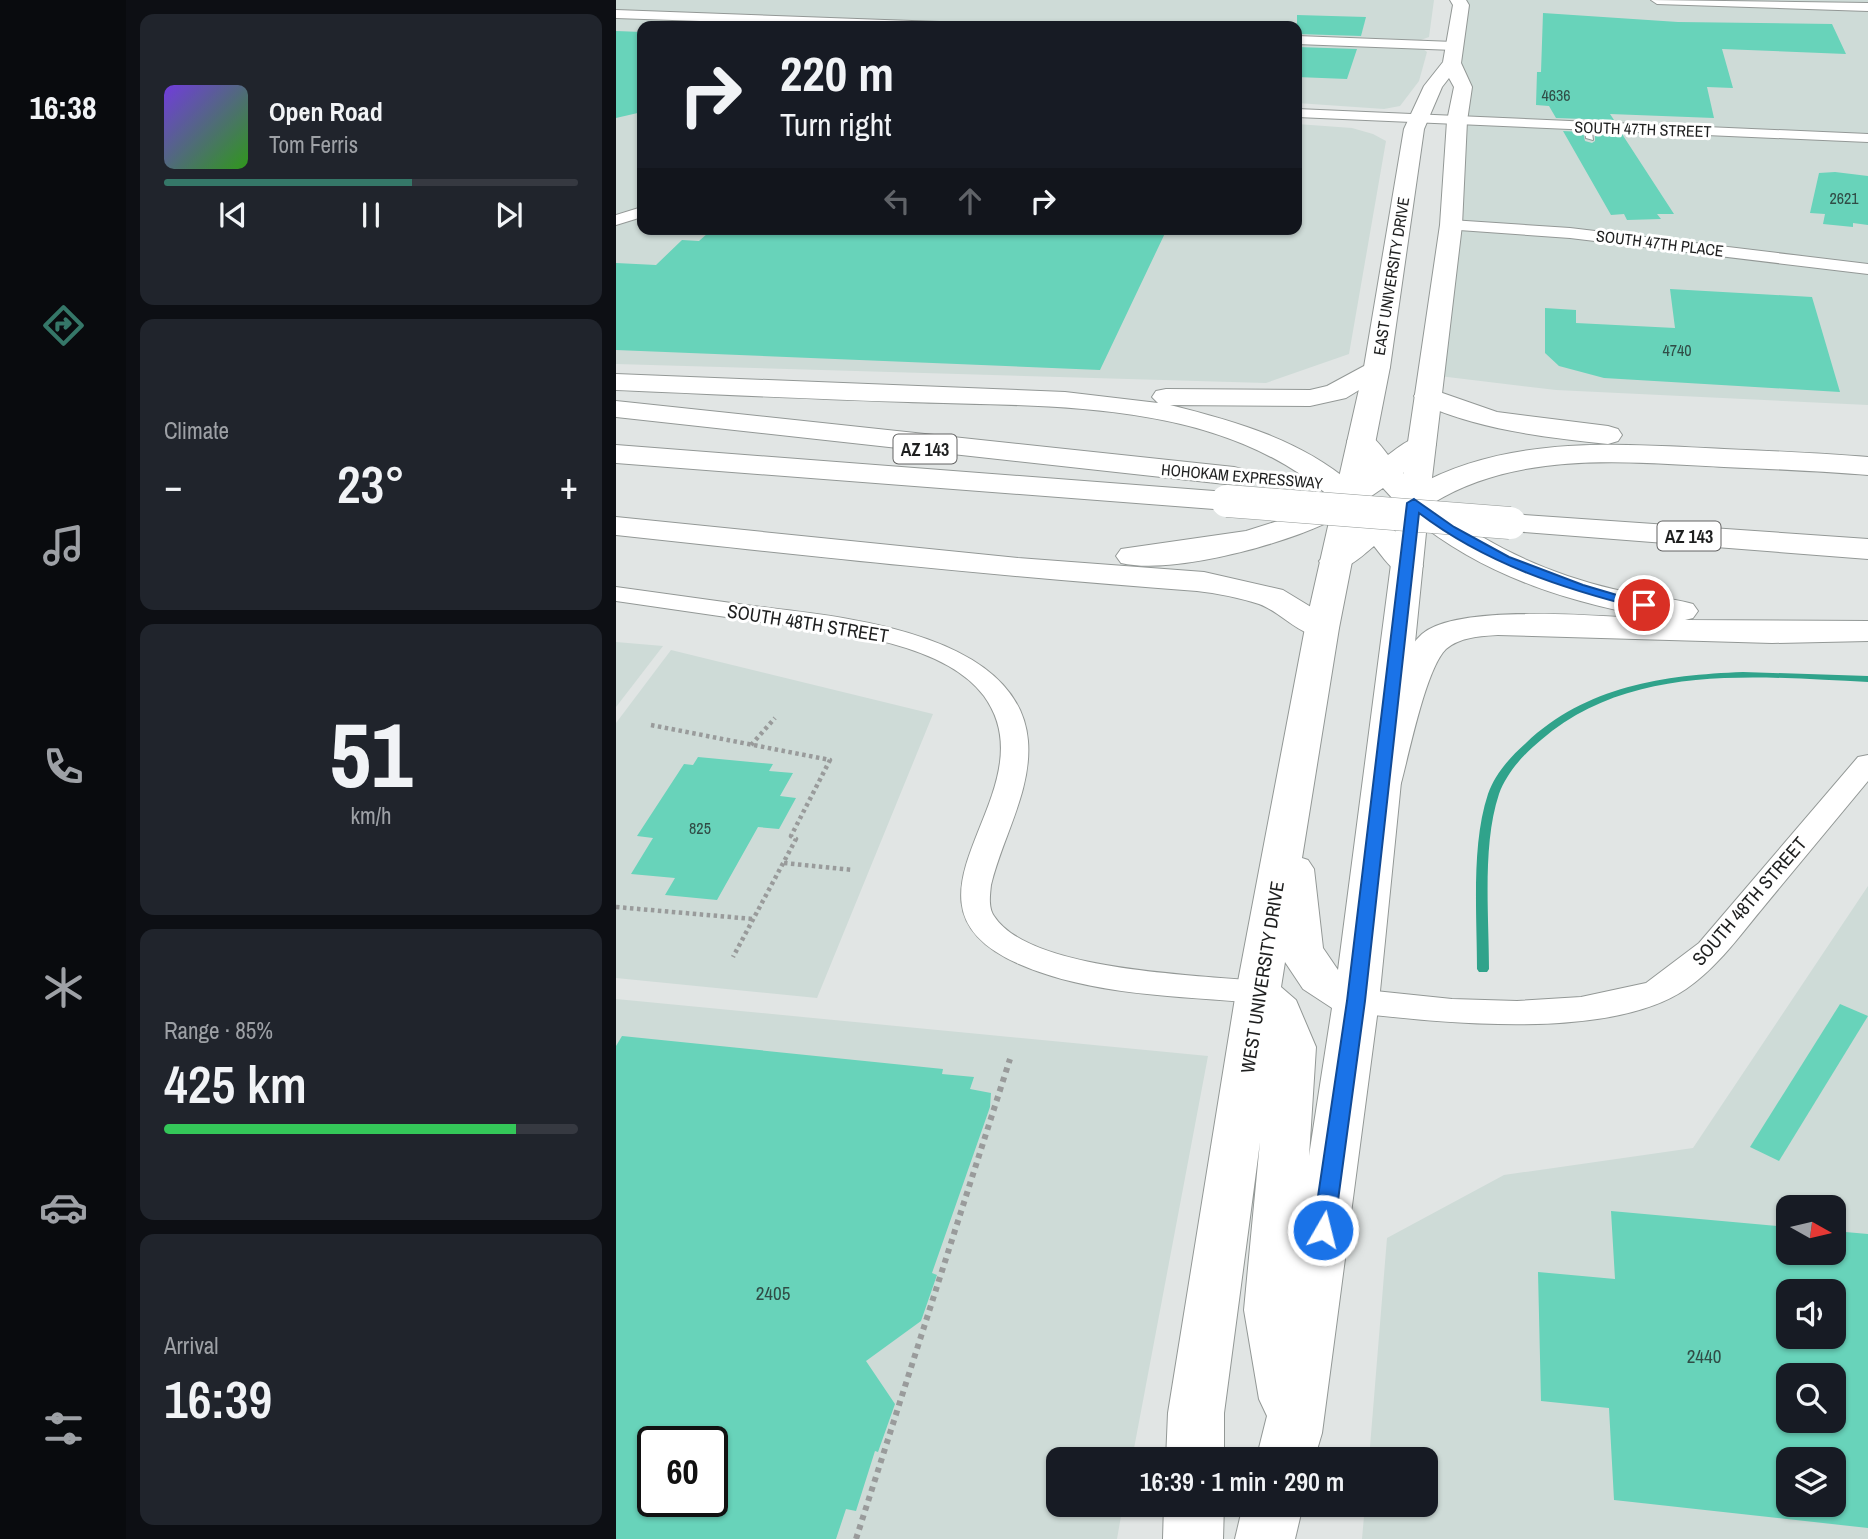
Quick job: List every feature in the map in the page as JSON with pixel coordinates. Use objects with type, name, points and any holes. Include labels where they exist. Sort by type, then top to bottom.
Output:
[{"type":"main road","name":"EAST UNIVERSITY DRIVE","points":[[1349,497],[1377,367],[1418,119],[1433,86],[1453,55],[1462,2]]},
{"type":"main road","name":"EAST UNIVERSITY DRIVE","points":[[1414,503],[1428,396],[1435,214],[1463,87],[1453,55]]},
{"type":"main road","points":[[1409,161],[1435,214]]},
{"type":"main road","points":[[965,396],[1078,394],[1298,399],[1336,392],[1377,367]]},
{"type":"main road","points":[[616,382],[965,396],[1104,405],[1203,422],[1246,435],[1289,455],[1326,478],[1349,497],[1407,566]]},
{"type":"main road","points":[[1428,396],[1471,415],[1521,426],[1692,443],[1855,465]]},
{"type":"main road","points":[[616,409],[1231,488]]},
{"type":"main road","name":"HOHOKAM EXPRESSWAY","points":[[616,422],[1231,488]]},
{"type":"main road","points":[[1363,441],[1414,503],[1449,530],[1491,554],[1548,578],[1611,597],[1696,612],[1868,628]]},
{"type":"main road","points":[[878,552],[1096,558],[1197,551],[1251,539],[1305,522],[1349,497],[1421,445]]},
{"type":"main road","points":[[1335,561],[1444,484],[1469,475],[1560,457],[1640,454],[1855,465]]},
{"type":"main road","name":"HOHOKAM EXPRESSWAY","points":[[621,456],[1231,488],[1511,510],[1868,549]]},
{"type":"main road","name":"WEST UNIVERSITY DRIVE","points":[[1195,1447],[1196,1413],[1258,992],[1322,628],[1349,497]]},
{"type":"main road","points":[[1289,1446],[1356,1001],[1414,503]]},
{"type":"main road","name":"HOHOKAM EXPRESSWAY","points":[[1511,510],[1868,524]]},
{"type":"main road","points":[[616,526],[1224,585],[1280,601],[1322,628]]},
{"type":"main road","points":[[1382,783],[1416,672],[1426,650],[1435,641],[1458,631],[1498,625],[1772,633],[1868,628]]},
{"type":"main road","points":[[1288,818],[1303,956],[1316,978],[1338,995],[1356,1001]]},
{"type":"main road","points":[[1258,992],[1280,1011],[1293,1047],[1271,1310],[1289,1446]]},
{"type":"main road","points":[[1193,1539],[1194,1517]]},
{"type":"main road","points":[[1265,1539],[1270,1517]]},
{"type":"street","points":[[1657,0],[1868,7]]},
{"type":"street","points":[[616,14],[804,21]]},
{"type":"street","points":[[1302,40],[1453,55]]},
{"type":"street","points":[[1302,113],[1418,119]]},
{"type":"street","name":"SOUTH 47TH STREET","points":[[1418,119],[1589,132],[1868,138]]},
{"type":"street","points":[[616,220],[637,214]]},
{"type":"street","name":"SOUTH 47TH PLACE","points":[[1435,214],[1868,269]]},
{"type":"street","name":"SOUTH 48TH STREET","points":[[616,594],[835,624],[904,639],[951,658],[984,679],[999,698],[1011,720],[1015,746],[1010,784],[977,881],[974,902],[980,922],[990,933],[1006,946],[1041,963],[1106,974],[1258,992]]},
{"type":"street","name":"SOUTH 48TH STREET","points":[[1356,1001],[1459,1011],[1533,1013],[1590,1008],[1649,995],[1685,975],[1710,951],[1868,763]]},
{"type":"path","points":[[751,745],[775,718]]},
{"type":"path","points":[[651,725],[830,760],[791,836],[796,839],[733,957]]},
{"type":"path","points":[[783,863],[853,870]]},
{"type":"path","points":[[616,907],[753,919]]},
{"type":"path","points":[[856,1539],[1010,1059]]},
{"type":"shaded area","points":[[616,0],[1434,0],[1429,37],[1421,40],[1302,35],[1302,21],[923,21],[616,10]]},
{"type":"shaded area","points":[[1466,0],[1868,0],[1868,405],[1556,390],[1431,375],[1454,172],[1454,46]]},
{"type":"shaded area","points":[[616,17],[725,21],[637,21],[637,235],[1302,235],[1302,124],[1352,128],[1386,141],[1349,354],[1266,383],[616,364]]},
{"type":"shaded area","points":[[1302,44],[1423,49],[1427,52],[1419,81],[1400,106],[1384,109],[1302,103]]},
{"type":"shaded area","points":[[616,642],[663,646],[616,707]]},
{"type":"shaded area","points":[[671,650],[933,714],[817,998],[616,978],[616,723]]},
{"type":"shaded area","points":[[1868,886],[1868,1539],[1362,1539],[1364,1517],[1438,1517],[1438,1447],[1370,1447],[1387,1238],[1504,1175],[1693,1148]]},
{"type":"shaded area","points":[[616,999],[1208,1056],[1134,1447],[1046,1447],[1046,1517],[1121,1517],[1117,1539],[616,1539]]},
{"type":"building","points":[[1543,13],[1678,22],[1832,24],[1846,54],[1722,49],[1733,88],[1707,87],[1714,118],[1610,114],[1614,120],[1556,118],[1549,106],[1536,105],[1537,72],[1541,72]]},
{"type":"building","points":[[1297,15],[1366,17],[1361,36],[1302,34],[1302,21],[1297,21]]},
{"type":"building","points":[[616,31],[637,32],[637,113],[616,118]]},
{"type":"building","points":[[1302,47],[1357,49],[1347,79],[1302,77]]},
{"type":"building","points":[[1563,131],[1583,132],[1585,141],[1592,143],[1595,141],[1595,133],[1622,134],[1674,214],[1657,214],[1661,219],[1627,220],[1624,214],[1611,215]]},
{"type":"building","points":[[1819,173],[1868,176],[1868,225],[1853,223],[1853,227],[1823,224],[1825,214],[1810,213]]},
{"type":"building","points":[[706,235],[1164,235],[1100,370],[616,350],[616,263],[656,265],[682,240],[699,241]]},
{"type":"building","points":[[1670,289],[1812,297],[1840,392],[1604,378],[1559,366],[1545,353],[1545,308],[1576,310],[1576,323],[1675,328]]},
{"type":"building","points":[[698,757],[773,764],[769,771],[793,773],[780,796],[796,798],[779,829],[758,827],[717,900],[665,895],[675,878],[631,874],[653,838],[637,836],[684,764],[693,765]]},
{"type":"building","points":[[1840,1004],[1868,1016],[1779,1161],[1750,1147]]},
{"type":"building","points":[[622,1036],[943,1069],[942,1074],[974,1077],[970,1089],[991,1093],[990,1107],[932,1273],[937,1275],[921,1321],[866,1361],[895,1404],[878,1452],[875,1451],[856,1511],[846,1509],[836,1539],[616,1539],[616,1046]]},
{"type":"building","points":[[1611,1211],[1776,1226],[1776,1265],[1846,1265],[1846,1232],[1868,1234],[1868,1528],[1614,1500],[1609,1408],[1541,1401],[1538,1272],[1615,1279]]},
{"type":"waterway","points":[[1483,969],[1484,855],[1489,811],[1498,783],[1510,765],[1549,728],[1585,706],[1622,691],[1662,681],[1743,675],[1868,679]]},
{"type":"route","points":[[1323,1230],[1356,1001],[1414,503],[1449,530],[1491,554],[1548,578],[1644,605]]}]
